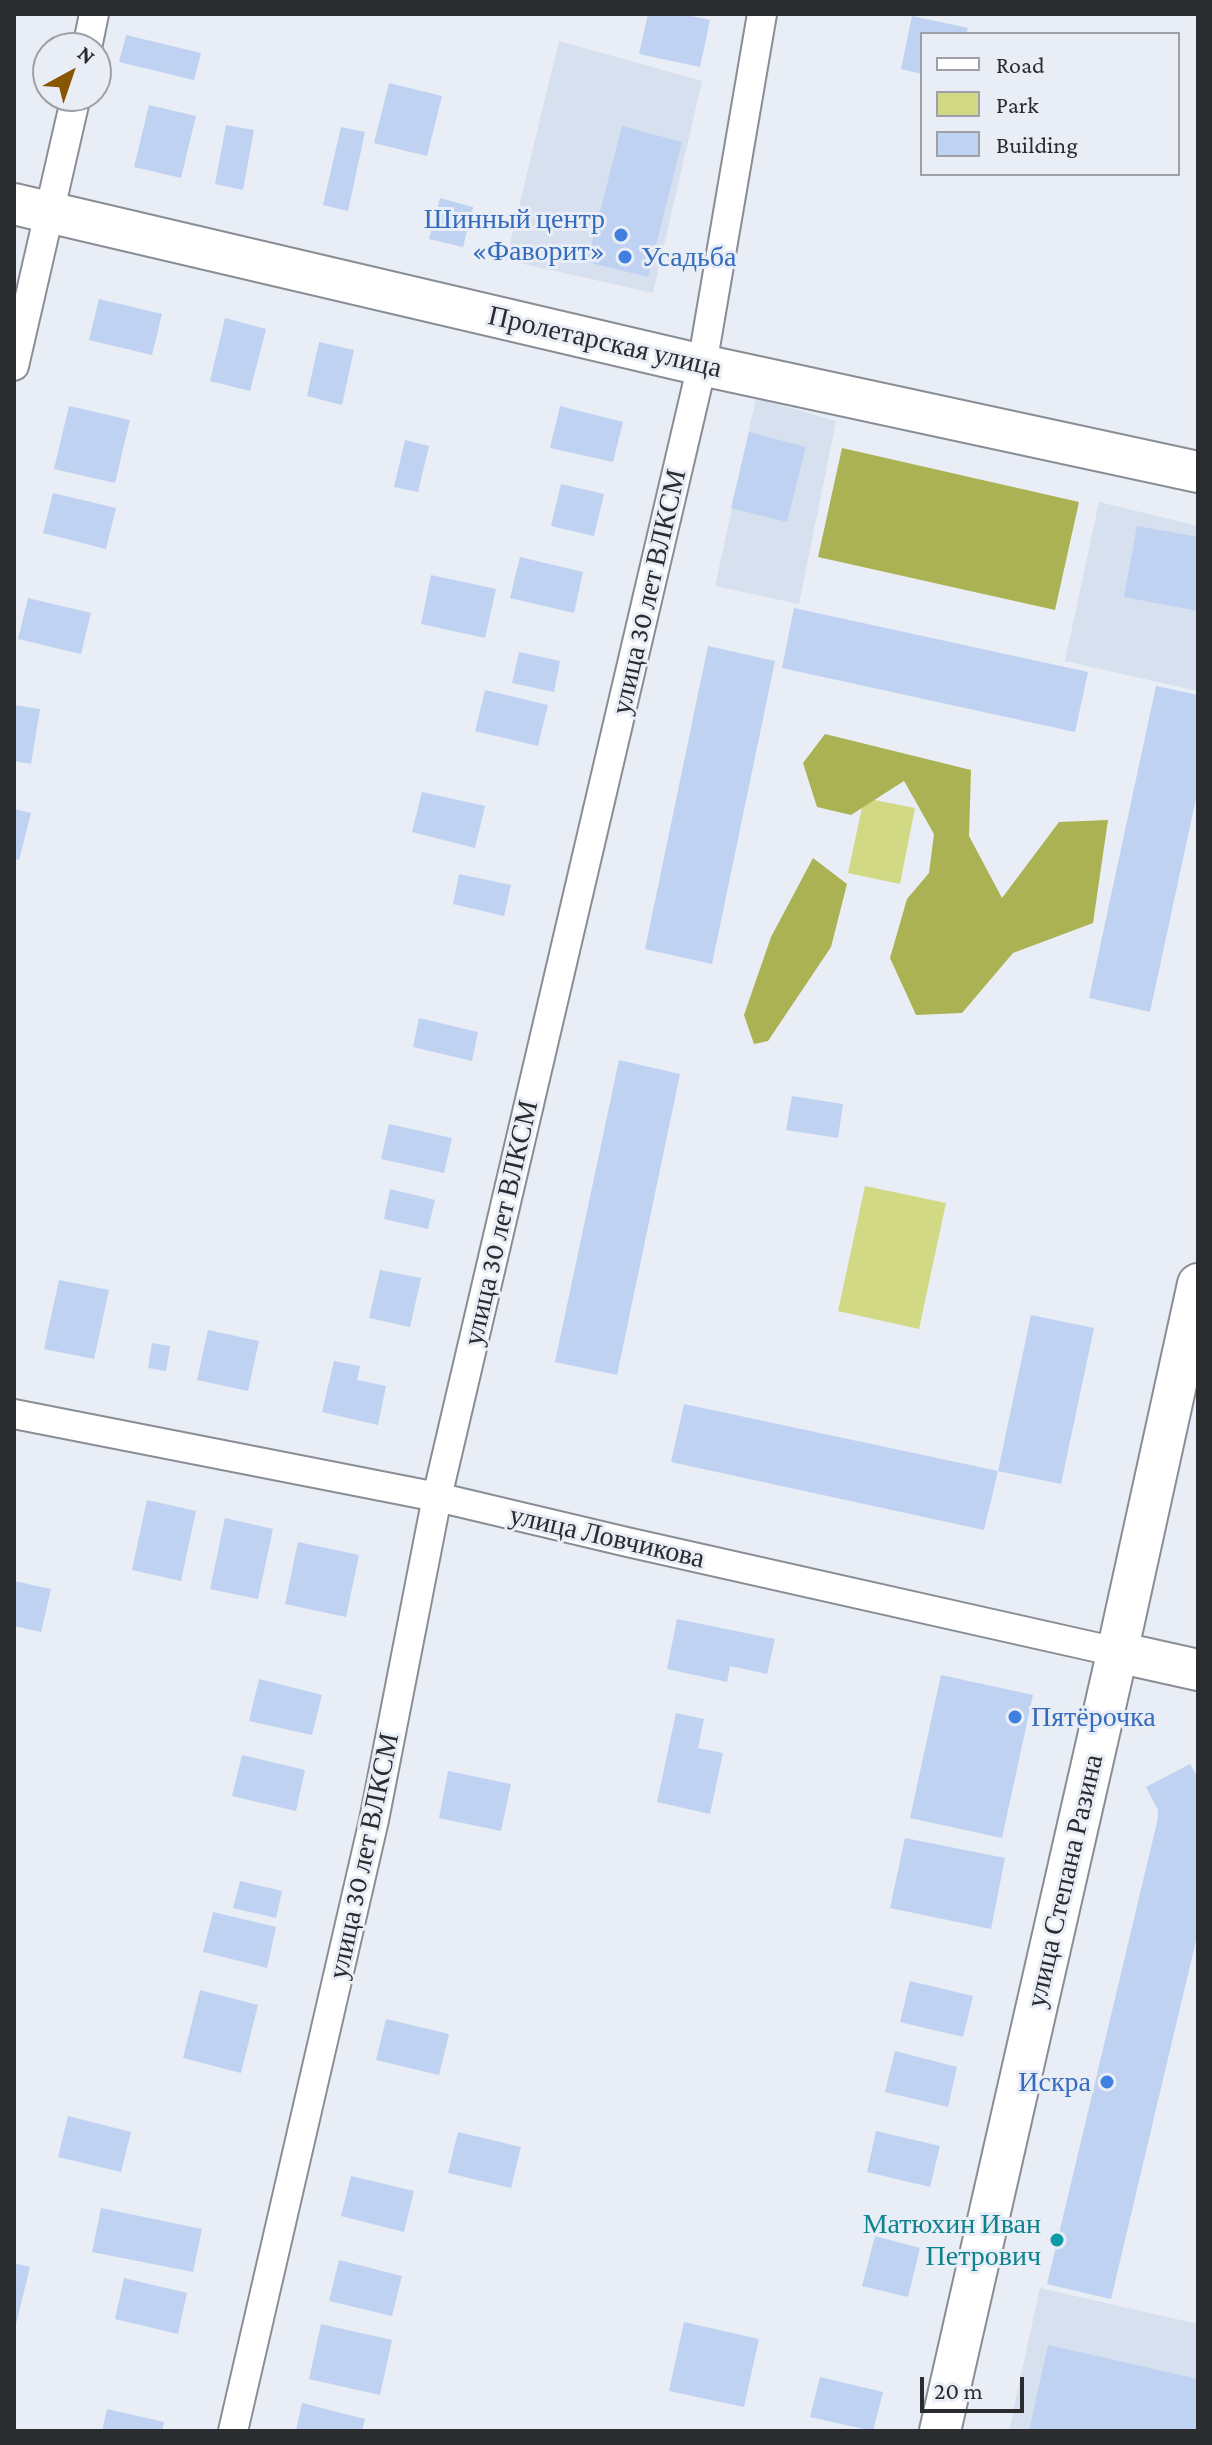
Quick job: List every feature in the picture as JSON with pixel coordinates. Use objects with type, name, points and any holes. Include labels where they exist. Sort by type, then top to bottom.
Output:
[{"type":"street","name":"улица 30 лет ВЛКСМ","points":[[233,2431],[374,1820],[437,1497],[702,365],[762,14]]},
{"type":"street","points":[[14,366],[32,208],[70,112]]},
{"type":"street","name":"Пролетарская улица","points":[[32,208],[702,365],[1198,472]]},
{"type":"street","name":"улица Степана Разина","points":[[940,2431],[1198,1284]]},
{"type":"street","name":"улица Ловчикова","points":[[14,1414],[437,1497],[1198,1670]]},
{"type":"shaded area","points":[[559,41],[702,81],[653,293],[506,260]]},
{"type":"shaded area","points":[[756,398],[836,421],[799,604],[715,586]]},
{"type":"shaded area","points":[[1099,502],[1198,526],[1198,691],[1065,661]]},
{"type":"shaded area","points":[[1040,2288],[1198,2324],[1198,2431],[1009,2431]]},
{"type":"green space","points":[[842,448],[1079,502],[1055,610],[818,557]]},
{"type":"green space","points":[[825,734],[971,770],[969,836],[1002,898],[1059,822],[1108,820],[1093,923],[1013,953],[962,1013],[916,1015],[890,958],[907,899],[929,873],[934,834],[904,781],[851,815],[817,807],[803,763]]},
{"type":"green space","points":[[864,798],[915,808],[900,884],[848,873]]},
{"type":"green space","points":[[813,858],[847,884],[831,947],[768,1041],[754,1044],[744,1015],[771,937]]},
{"type":"green space","points":[[865,1186],[946,1203],[919,1329],[838,1311]]},
{"type":"building","points":[[648,14],[681,14],[710,20],[700,67],[639,54]]},
{"type":"building","points":[[912,16],[968,28],[967,32],[920,32],[920,74],[901,69]]},
{"type":"building","points":[[126,35],[201,53],[194,80],[119,62]]},
{"type":"building","points":[[389,83],[442,96],[427,156],[374,143]]},
{"type":"building","points":[[149,105],[196,116],[181,178],[134,167]]},
{"type":"building","points":[[226,125],[254,130],[243,190],[215,184]]},
{"type":"building","points":[[622,126],[682,142],[648,277],[587,262]]},
{"type":"building","points":[[341,127],[365,132],[348,211],[323,205]]},
{"type":"building","points":[[440,198],[473,207],[463,247],[429,239]]},
{"type":"building","points":[[99,299],[162,314],[152,355],[89,340]]},
{"type":"building","points":[[225,318],[266,329],[250,391],[210,381]]},
{"type":"building","points":[[319,342],[354,350],[342,405],[307,396]]},
{"type":"building","points":[[69,406],[130,420],[115,483],[54,469]]},
{"type":"building","points":[[560,406],[623,422],[613,462],[550,448]]},
{"type":"building","points":[[749,432],[806,447],[787,522],[731,508]]},
{"type":"building","points":[[405,440],[429,446],[418,492],[394,487]]},
{"type":"building","points":[[561,484],[604,494],[594,536],[551,526]]},
{"type":"building","points":[[53,493],[116,508],[106,549],[43,533]]},
{"type":"building","points":[[1137,526],[1198,537],[1198,611],[1124,597]]},
{"type":"building","points":[[520,557],[583,572],[574,613],[510,598]]},
{"type":"building","points":[[431,575],[496,589],[485,638],[421,624]]},
{"type":"building","points":[[28,598],[91,613],[81,654],[18,639]]},
{"type":"building","points":[[794,608],[1088,672],[1075,732],[782,668]]},
{"type":"building","points":[[708,646],[775,661],[712,964],[645,949]]},
{"type":"building","points":[[519,652],[560,661],[554,692],[512,683]]},
{"type":"building","points":[[1156,686],[1198,695],[1198,789],[1150,1012],[1089,998]]},
{"type":"building","points":[[485,690],[548,705],[538,746],[475,731]]},
{"type":"building","points":[[14,705],[40,709],[31,764],[14,761]]},
{"type":"building","points":[[422,792],[485,806],[475,848],[412,832]]},
{"type":"building","points":[[14,809],[31,813],[19,860],[14,859]]},
{"type":"building","points":[[459,874],[511,885],[504,916],[453,904]]},
{"type":"building","points":[[419,1018],[478,1032],[472,1061],[413,1047]]},
{"type":"building","points":[[619,1060],[680,1074],[617,1375],[555,1362]]},
{"type":"building","points":[[792,1096],[843,1104],[838,1138],[786,1130]]},
{"type":"building","points":[[389,1124],[452,1138],[444,1173],[381,1159]]},
{"type":"building","points":[[390,1189],[435,1200],[428,1229],[384,1219]]},
{"type":"building","points":[[380,1270],[421,1278],[410,1327],[369,1318]]},
{"type":"building","points":[[59,1280],[109,1290],[94,1359],[44,1349]]},
{"type":"building","points":[[1031,1315],[1094,1328],[1061,1484],[998,1471]]},
{"type":"building","points":[[208,1330],[259,1341],[248,1391],[197,1380]]},
{"type":"building","points":[[152,1343],[170,1346],[166,1371],[148,1368]]},
{"type":"building","points":[[334,1361],[360,1366],[357,1380],[386,1386],[378,1425],[322,1412]]},
{"type":"building","points":[[684,1404],[998,1471],[984,1530],[671,1462]]},
{"type":"building","points":[[147,1500],[196,1511],[181,1581],[132,1570]]},
{"type":"building","points":[[225,1518],[273,1529],[258,1599],[210,1589]]},
{"type":"building","points":[[298,1542],[359,1555],[346,1617],[285,1604]]},
{"type":"building","points":[[14,1581],[51,1589],[41,1632],[14,1626]]},
{"type":"building","points":[[677,1619],[775,1639],[767,1674],[730,1666],[727,1682],[667,1669]]},
{"type":"building","points":[[941,1675],[1033,1695],[1002,1838],[910,1818]]},
{"type":"building","points":[[259,1679],[322,1695],[312,1735],[249,1721]]},
{"type":"building","points":[[676,1713],[704,1719],[698,1748],[723,1753],[710,1814],[657,1802]]},
{"type":"building","points":[[242,1755],[305,1770],[296,1811],[232,1796]]},
{"type":"building","points":[[1190,1764],[1198,1778],[1198,1932],[1111,2299],[1047,2284],[1158,1818],[1158,1810],[1146,1787]]},
{"type":"building","points":[[448,1771],[511,1784],[501,1831],[439,1818]]},
{"type":"building","points":[[905,1838],[1005,1858],[991,1929],[890,1908]]},
{"type":"building","points":[[240,1881],[282,1891],[276,1918],[233,1908]]},
{"type":"building","points":[[213,1912],[276,1927],[267,1968],[203,1952]]},
{"type":"building","points":[[910,1981],[973,1996],[963,2037],[900,2022]]},
{"type":"building","points":[[200,1990],[258,2005],[241,2073],[183,2058]]},
{"type":"building","points":[[386,2019],[449,2034],[439,2075],[376,2060]]},
{"type":"building","points":[[895,2051],[957,2067],[948,2107],[885,2092]]},
{"type":"building","points":[[68,2116],[131,2132],[121,2172],[58,2157]]},
{"type":"building","points":[[876,2131],[940,2146],[930,2187],[867,2172]]},
{"type":"building","points":[[458,2132],[521,2147],[511,2188],[448,2173]]},
{"type":"building","points":[[351,2176],[414,2191],[404,2232],[341,2216]]},
{"type":"building","points":[[101,2208],[202,2229],[193,2272],[92,2252]]},
{"type":"building","points":[[875,2236],[920,2248],[908,2297],[862,2286]]},
{"type":"building","points":[[339,2260],[402,2276],[392,2316],[329,2301]]},
{"type":"building","points":[[14,2263],[30,2267],[15,2328],[14,2328]]},
{"type":"building","points":[[124,2278],[187,2293],[178,2334],[115,2319]]},
{"type":"building","points":[[684,2322],[759,2339],[744,2407],[669,2391]]},
{"type":"building","points":[[321,2324],[392,2340],[380,2395],[309,2379]]},
{"type":"building","points":[[1048,2345],[1198,2379],[1198,2431],[1029,2431]]},
{"type":"building","points":[[820,2377],[883,2392],[873,2431],[810,2417]]},
{"type":"building","points":[[302,2403],[365,2419],[362,2431],[296,2431]]},
{"type":"building","points":[[107,2409],[164,2422],[162,2431],[102,2431]]},
{"type":"place","name":"Шинный центр «Фаворит»","points":[[621,235]]},
{"type":"place","name":"Усадьба","points":[[625,257]]},
{"type":"place","name":"Пятёрочка","points":[[1015,1717]]},
{"type":"place","name":"Искра","points":[[1107,2082]]},
{"type":"place","name":"Матюхин Иван Петрович","points":[[1057,2240]]}]
